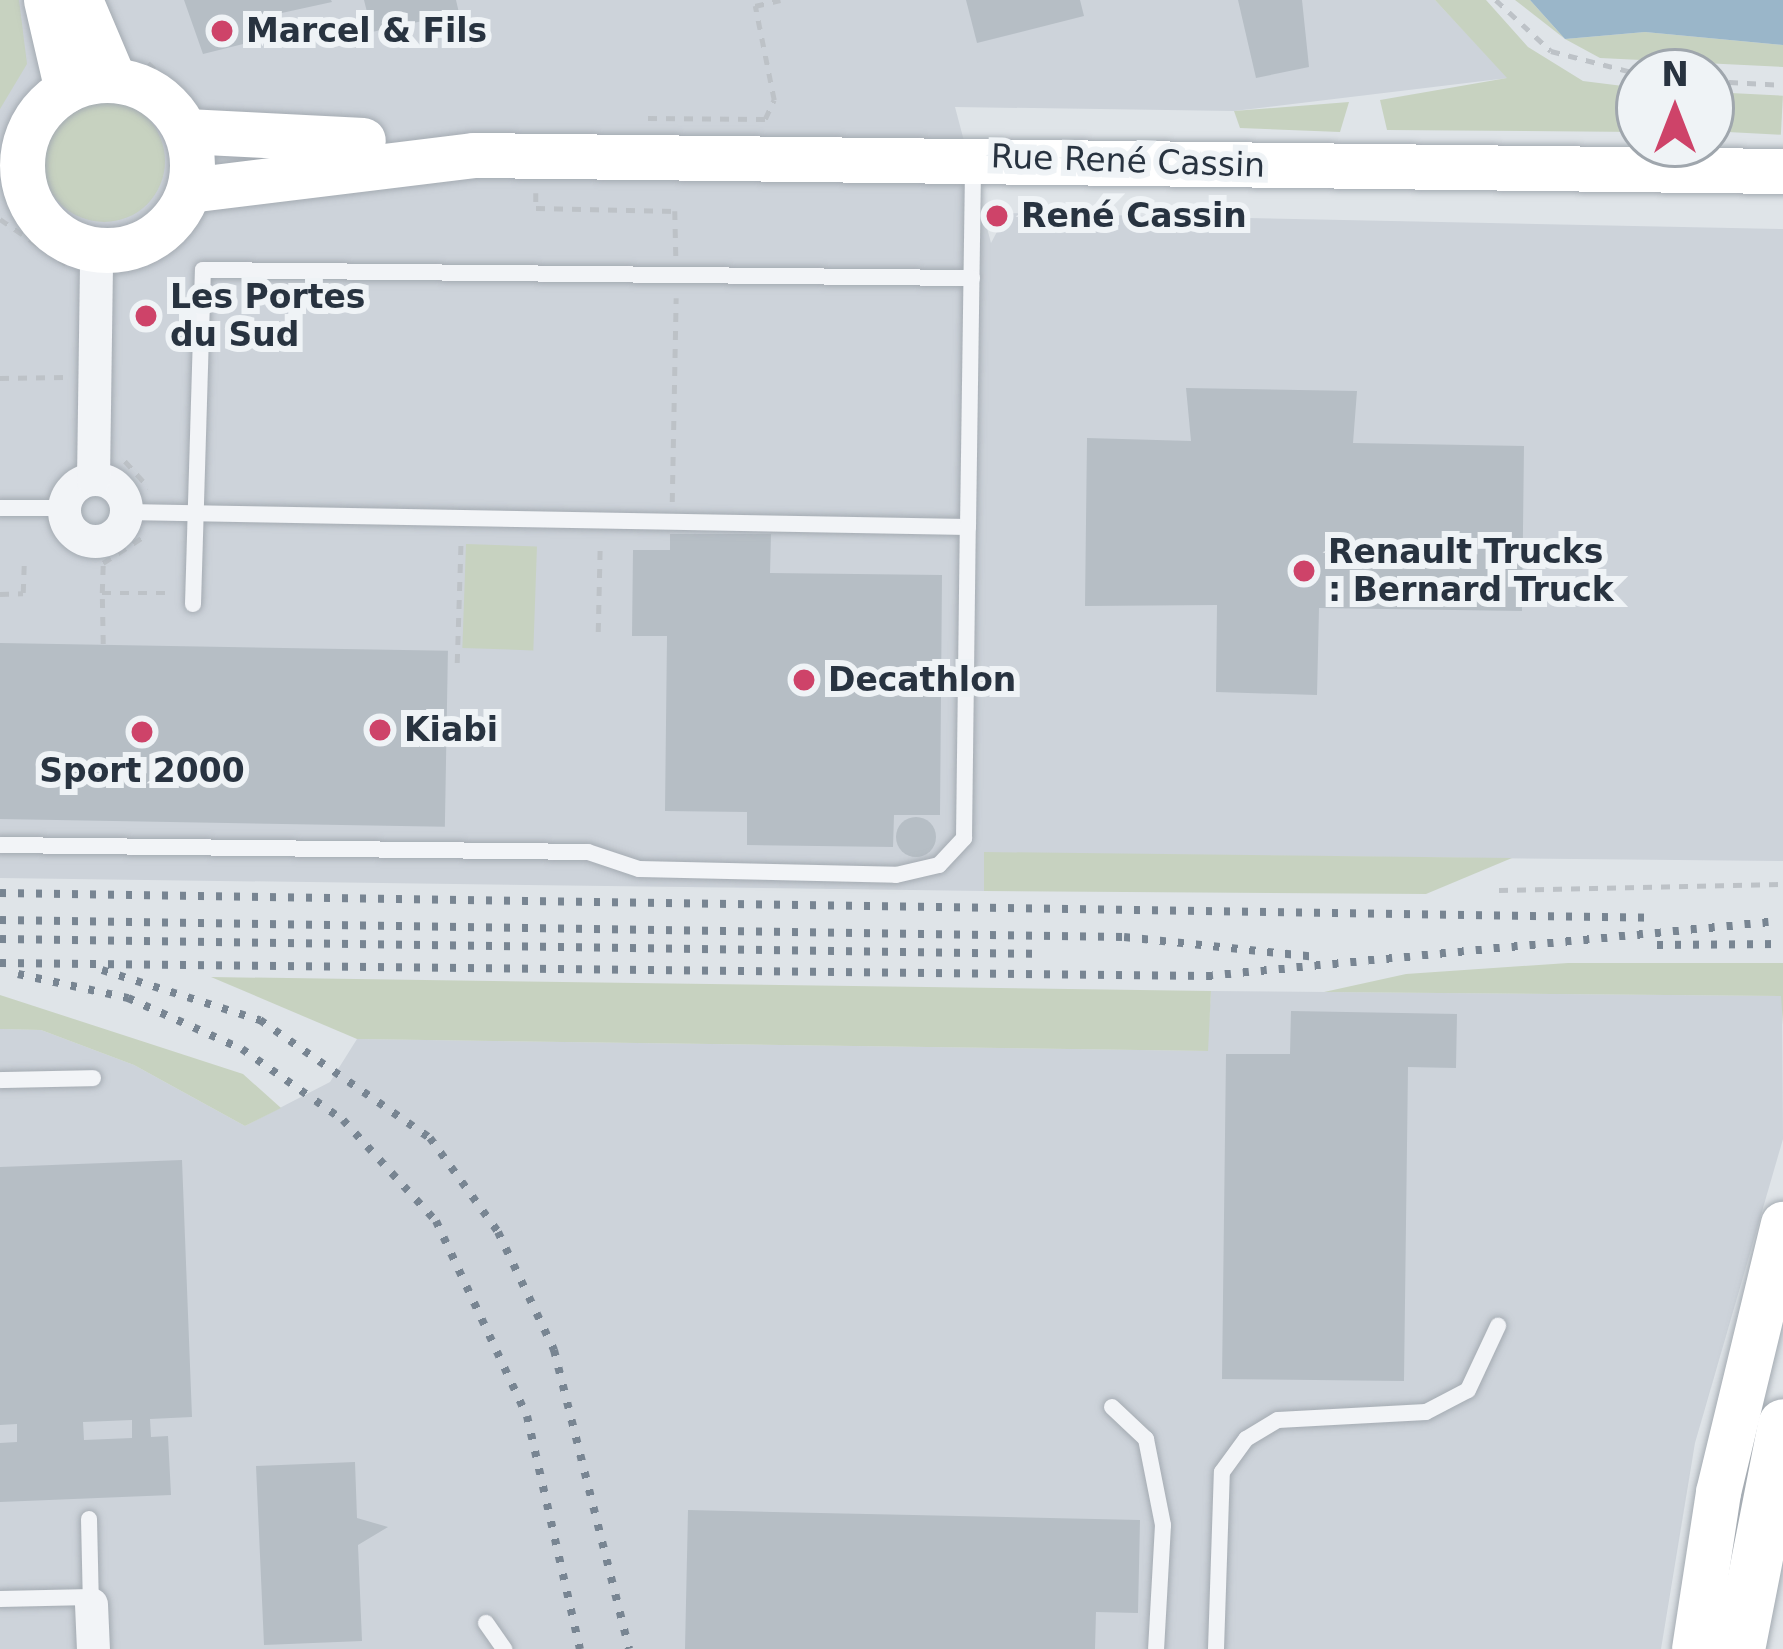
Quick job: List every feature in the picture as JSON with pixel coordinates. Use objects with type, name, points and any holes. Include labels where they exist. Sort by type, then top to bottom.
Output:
[{"type":"main road","points":[[46,0],[67,90]]},
{"type":"main road","points":[[80,0],[123,66],[190,120],[189,190],[159,233],[85,261],[40,218],[11,172],[33,123],[67,90],[123,66]]},
{"type":"main road","name":"Rue René Cassin","points":[[190,120],[404,141],[473,155],[536,158],[973,156],[1638,172],[1783,171]]},
{"type":"main road","name":"Rue René Cassin","points":[[189,190],[473,155]]},
{"type":"main road","points":[[1694,1649],[1718,1492],[1783,1224]]},
{"type":"main road","points":[[1739,1649],[1783,1424]]},
{"type":"street","points":[[85,261],[93,478],[63,508],[74,533],[100,541],[138,512],[117,488],[93,478]]},
{"type":"street","points":[[91,1600],[92,1649]]},
{"type":"lane","points":[[0,844],[588,852],[639,869],[872,874],[939,865],[966,823],[973,156]]},
{"type":"lane","points":[[193,604],[203,270],[972,278]]},
{"type":"lane","points":[[0,508],[63,508]]},
{"type":"lane","points":[[138,512],[968,527]]},
{"type":"lane","points":[[0,1080],[93,1078]]},
{"type":"lane","points":[[1216,1649],[1222,1472],[1246,1438],[1278,1420],[1426,1412],[1468,1390],[1498,1326]]},
{"type":"lane","points":[[1112,1407],[1146,1439],[1163,1525],[1156,1649]]},
{"type":"lane","points":[[0,1599],[91,1600],[89,1519]]},
{"type":"lane","points":[[486,1624],[504,1649]]},
{"type":"path","points":[[624,119],[765,118],[774,100],[755,6],[780,0]]},
{"type":"path","points":[[1496,0],[1551,51],[1615,68]]},
{"type":"path","points":[[123,66],[190,120]]},
{"type":"path","points":[[1735,82],[1783,85]]},
{"type":"path","points":[[536,158],[536,208],[674,212],[672,522]]},
{"type":"path","points":[[1638,168],[1638,172]]},
{"type":"path","points":[[0,219],[85,261]]},
{"type":"path","points":[[103,644],[103,563],[136,547],[138,512],[124,437]]},
{"type":"path","points":[[457,664],[460,535],[484,535]]},
{"type":"path","points":[[577,536],[600,536],[598,632]]},
{"type":"path","points":[[0,593],[23,593],[24,562]]},
{"type":"path","points":[[102,593],[183,593],[182,573]]},
{"type":"path","points":[[1499,890],[1783,884]]},
{"type":"shaded area","points":[[0,0],[1435,0],[1508,78],[1234,111],[955,107],[991,243],[1007,213],[1783,229],[1783,861],[985,853],[984,891],[0,878]]},
{"type":"shaded area","points":[[1211,991],[1782,996],[1783,1139],[1695,1443],[1661,1649],[0,1649],[0,1029],[41,1030],[134,1065],[245,1126],[330,1082],[357,1039],[1207,1051]]},
{"type":"green space","points":[[0,0],[19,0],[27,64],[0,109]]},
{"type":"green space","points":[[1435,0],[1486,0],[1528,47],[1583,81],[1615,85],[1615,132],[1387,130],[1380,100],[1507,78]]},
{"type":"green space","points":[[1515,0],[1530,0],[1565,39]]},
{"type":"green space","points":[[1645,32],[1783,45],[1783,67],[1735,65],[1735,48],[1615,48],[1615,59],[1600,58],[1565,39]]},
{"type":"green space","points":[[1735,93],[1783,96],[1781,135],[1735,132]]},
{"type":"green space","points":[[104,100],[127,105],[147,118],[160,138],[165,161],[160,184],[147,204],[127,217],[104,222],[81,217],[61,204],[48,184],[43,161],[48,138],[61,118],[81,105]]},
{"type":"green space","points":[[1349,102],[1340,132],[1240,128],[1234,111]]},
{"type":"green space","points":[[466,544],[537,546],[533,650],[462,648]]},
{"type":"green space","points":[[984,852],[1512,858],[1426,894],[984,891]]},
{"type":"green space","points":[[1568,963],[1783,963],[1783,1025],[1781,996],[1324,992],[1406,974]]},
{"type":"green space","points":[[211,977],[1211,991],[1208,1051],[357,1039]]},
{"type":"green space","points":[[0,995],[243,1074],[281,1108],[245,1126],[134,1065],[41,1030],[0,1029]]},
{"type":"water","points":[[1530,0],[1783,0],[1783,45],[1645,32],[1565,39]]},
{"type":"building","name":"Marcel & Fils","points":[[184,0],[332,2],[250,20],[255,41],[203,54]]},
{"type":"building","points":[[364,0],[456,0],[459,13],[372,32]]},
{"type":"building","points":[[966,0],[1080,0],[1084,16],[977,43]]},
{"type":"building","points":[[1238,0],[1302,0],[1309,67],[1256,78]]},
{"type":"building","name":"Renault Trucks : Bernard Truck","points":[[1186,388],[1357,391],[1353,443],[1524,446],[1522,611],[1319,608],[1317,695],[1216,692],[1217,605],[1085,606],[1087,438],[1191,441]]},
{"type":"building","name":"Decathlon","points":[[670,534],[771,534],[770,573],[942,575],[940,815],[894,815],[893,847],[747,845],[747,812],[665,811],[667,636],[632,636],[633,550],[670,550]]},
{"type":"building","points":[[0,643],[448,651],[445,827],[0,819]]},
{"type":"building","points":[[916,817],[930,823],[936,837],[930,851],[916,857],[902,851],[896,837],[902,823]]},
{"type":"building","points":[[1291,1011],[1457,1014],[1456,1068],[1408,1067],[1404,1381],[1222,1379],[1226,1054],[1290,1054]]},
{"type":"building","points":[[182,1160],[192,1417],[150,1419],[151,1437],[168,1436],[171,1495],[0,1502],[0,1443],[17,1442],[17,1424],[0,1425],[0,1167]],"holes":[[[132,1420],[132,1438],[84,1440],[83,1422]]]},
{"type":"building","points":[[355,1462],[357,1518],[388,1527],[358,1545],[362,1641],[264,1645],[256,1466]]},
{"type":"building","points":[[688,1510],[1140,1520],[1138,1613],[1096,1612],[1095,1649],[685,1649]]},
{"type":"railway","points":[[0,893],[1656,918]]},
{"type":"railway","points":[[0,920],[1124,937],[1319,957]]},
{"type":"railway","points":[[0,963],[1207,976],[1780,921]]},
{"type":"railway","points":[[0,939],[1044,954]]},
{"type":"railway","points":[[1657,945],[1783,944]]},
{"type":"railway","points":[[102,970],[260,1020],[430,1138],[498,1232],[554,1350],[629,1649]]},
{"type":"railway","points":[[18,974],[128,998],[242,1049],[343,1120],[436,1221],[527,1416],[580,1649]]},
{"type":"place","name":"Marcel & Fils","points":[[222,31]]},
{"type":"place","name":"René Cassin","points":[[997,216]]},
{"type":"place","name":"Les Portes du Sud","points":[[146,316]]},
{"type":"place","name":"Renault Trucks : Bernard Truck","points":[[1304,571]]},
{"type":"place","name":"Decathlon","points":[[804,680]]},
{"type":"place","name":"Kiabi","points":[[380,730]]},
{"type":"place","name":"Sport 2000","points":[[142,732]]}]
